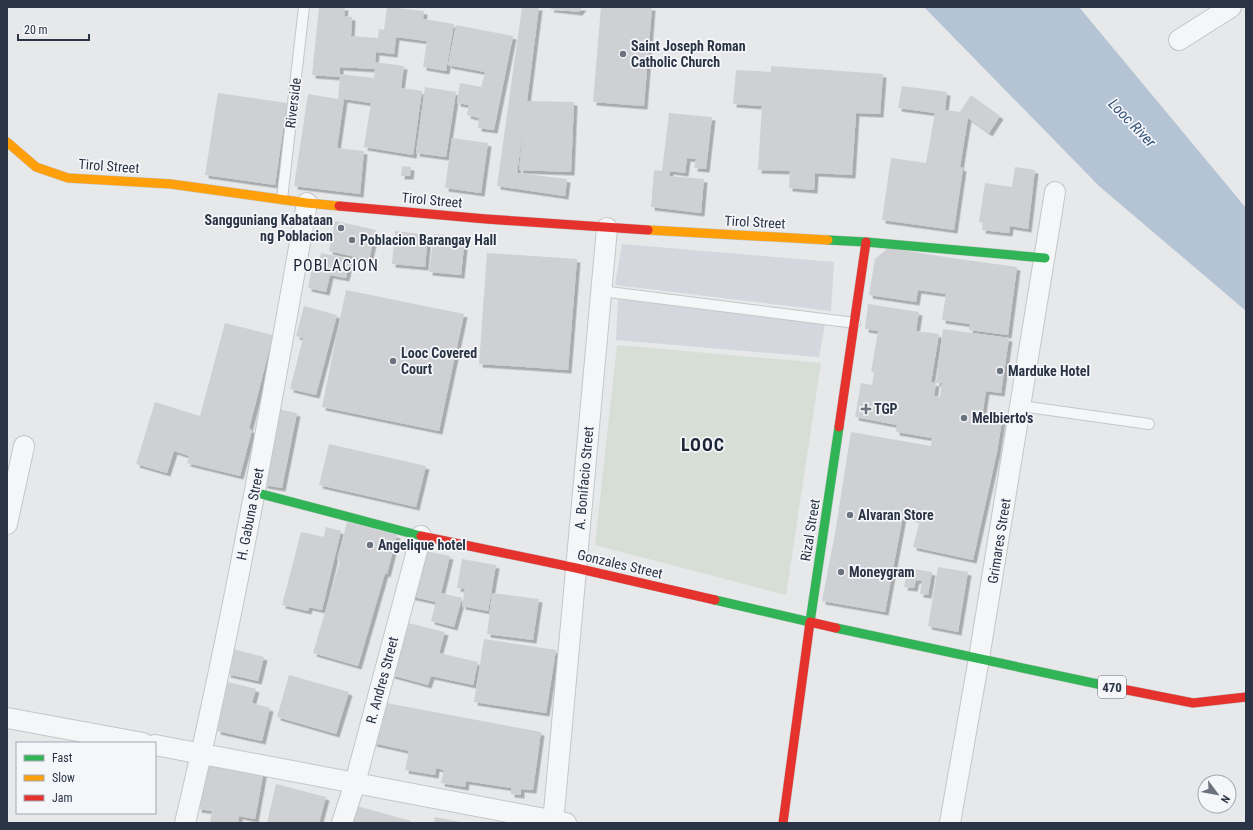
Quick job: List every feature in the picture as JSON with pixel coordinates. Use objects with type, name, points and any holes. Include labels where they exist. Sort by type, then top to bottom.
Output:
[{"type":"street","points":[[1179,40],[1231,7]]},
{"type":"street","name":"Tirol Street","points":[[7,142],[36,167],[68,178],[171,184],[307,203],[486,219],[607,228],[866,242],[1045,258]]},
{"type":"street","name":"Grimares Street","points":[[950,823],[1021,406],[1055,192]]},
{"type":"street","name":"H. Gabuna Street","points":[[186,823],[202,754],[254,492],[307,203]]},
{"type":"street","name":"A. Bonifacio Street","points":[[557,822],[576,568],[607,228]]},
{"type":"street","name":"Rizal Street","points":[[783,823],[810,622],[866,242]]},
{"type":"street","points":[[7,524],[24,446]]},
{"type":"street","name":"Gonzales Street","points":[[254,492],[421,536],[576,568],[810,622],[979,658]]},
{"type":"street","name":"R. Andres Street","points":[[342,823],[355,783],[421,536]]},
{"type":"street","name":"470","points":[[979,658],[1193,704],[1246,697]]},
{"type":"street","points":[[7,718],[138,742]]},
{"type":"street","points":[[156,745],[557,822]]},
{"type":"lane","name":"Riverside","points":[[282,199],[304,7]]},
{"type":"lane","points":[[601,291],[855,322]]},
{"type":"lane","points":[[1021,406],[1149,424]]},
{"type":"shaded area","points":[[622,244],[834,262],[831,311],[615,285]]},
{"type":"shaded area","points":[[618,299],[825,324],[819,357],[616,340]]},
{"type":"shaded area","points":[[617,345],[821,363],[786,595],[595,545]]},
{"type":"water","name":"Looc River","points":[[924,7],[1079,7],[1246,208],[1246,311],[1099,186]]},
{"type":"building","points":[[319,7],[345,7],[344,16],[352,17],[351,36],[378,38],[379,29],[384,30],[387,7],[424,11],[423,19],[454,24],[446,71],[423,67],[427,41],[396,37],[394,54],[376,52],[375,62],[404,66],[401,88],[422,91],[413,155],[364,147],[371,103],[344,99],[337,148],[364,151],[360,194],[294,186],[308,94],[338,99],[340,77],[312,75]],"holes":[[[340,67],[375,69],[374,78],[340,74]]]},
{"type":"building","points":[[522,7],[539,7],[527,101],[574,102],[571,172],[519,170],[524,122],[517,173],[567,179],[565,196],[497,186]]},
{"type":"building","points":[[550,7],[583,7],[579,12],[551,9]]},
{"type":"building","name":"Saint Joseph Roman Catholic Church","points":[[601,7],[652,7],[644,106],[593,102]]},
{"type":"building","points":[[456,25],[513,36],[494,130],[478,128],[479,118],[467,115],[469,105],[457,103],[460,83],[481,87],[485,72],[448,65]]},
{"type":"building","points":[[771,66],[883,74],[880,114],[856,113],[852,175],[815,173],[814,190],[789,188],[790,171],[758,170],[762,106],[733,104],[736,70],[771,72]]},
{"type":"building","points":[[902,86],[947,92],[945,110],[960,112],[971,95],[1000,116],[989,133],[968,118],[960,167],[963,168],[954,230],[882,220],[891,158],[926,163],[935,113],[898,108]]},
{"type":"building","points":[[425,87],[456,92],[446,157],[416,153]]},
{"type":"building","points":[[218,93],[287,103],[275,185],[205,175]]},
{"type":"building","points":[[669,113],[712,117],[706,169],[694,168],[696,159],[687,158],[685,173],[670,171],[669,176],[704,179],[701,213],[651,207],[654,170],[662,171]]},
{"type":"building","points":[[452,138],[488,143],[481,193],[445,188]]},
{"type":"building","points":[[402,166],[411,167],[410,176],[401,176]]},
{"type":"building","points":[[1015,167],[1035,170],[1028,229],[1010,226],[1009,233],[982,230],[983,223],[979,222],[985,183],[1012,187]]},
{"type":"building","name":"Poblacion Barangay Hall","points":[[335,221],[376,230],[369,260],[329,251]]},
{"type":"building","points":[[395,231],[428,235],[425,267],[392,264]]},
{"type":"building","points":[[434,234],[465,237],[461,275],[429,272]]},
{"type":"building","points":[[888,248],[1017,267],[1008,335],[969,330],[970,324],[942,320],[946,294],[918,290],[916,302],[869,295],[875,259]]},
{"type":"building","points":[[321,253],[350,259],[346,278],[330,275],[326,292],[308,288],[313,263],[319,264]]},
{"type":"building","points":[[487,253],[577,259],[568,370],[479,364]]},
{"type":"building","name":"Looc Covered Court","points":[[346,290],[464,314],[439,431],[322,407]]},
{"type":"building","points":[[868,304],[919,312],[916,331],[939,334],[931,382],[936,383],[943,329],[1009,338],[1001,393],[986,391],[982,416],[1002,420],[997,452],[973,560],[913,547],[920,520],[903,516],[885,612],[822,601],[835,533],[851,432],[931,446],[932,438],[896,432],[897,425],[855,417],[861,383],[872,385],[874,373],[871,372],[878,331],[865,329]],"holes":[[[936,383],[942,383],[940,397],[934,396]]]},
{"type":"building","points":[[304,306],[337,315],[316,395],[290,389],[303,338],[296,336]]},
{"type":"building","points":[[225,323],[273,335],[249,429],[252,430],[240,476],[187,463],[189,456],[174,451],[167,473],[136,464],[155,402],[200,416]]},
{"type":"building","points":[[278,409],[297,413],[282,488],[264,485]]},
{"type":"building","points":[[329,444],[426,466],[416,507],[319,485]]},
{"type":"building","points":[[347,522],[397,535],[387,574],[385,573],[358,666],[313,653],[340,561],[337,560]]},
{"type":"building","points":[[326,527],[341,531],[322,610],[309,607],[308,611],[282,605],[301,532],[324,537]]},
{"type":"building","points":[[420,550],[450,556],[441,593],[462,598],[454,627],[431,621],[436,602],[409,596]]},
{"type":"building","points":[[462,559],[496,565],[488,611],[462,606],[465,589],[457,588]]},
{"type":"building","points":[[938,567],[968,572],[958,632],[928,626]]},
{"type":"building","points":[[908,568],[932,572],[928,595],[920,594],[922,581],[916,580],[914,588],[904,587]]},
{"type":"building","points":[[492,593],[539,599],[533,640],[487,634]]},
{"type":"building","points":[[404,622],[445,632],[439,653],[478,662],[473,685],[431,676],[428,685],[391,675]]},
{"type":"building","points":[[484,639],[556,650],[546,713],[474,702]]},
{"type":"building","points":[[233,649],[264,657],[258,681],[227,674]]},
{"type":"building","points":[[289,675],[349,692],[336,734],[277,717]]},
{"type":"building","points":[[228,682],[256,689],[252,703],[270,708],[262,741],[217,731]]},
{"type":"building","points":[[381,702],[541,732],[533,790],[521,789],[521,795],[511,794],[511,788],[466,781],[465,787],[441,783],[444,770],[436,768],[435,775],[405,770],[409,751],[373,743]]},
{"type":"building","points":[[209,758],[264,770],[255,819],[239,816],[238,823],[210,823],[212,811],[198,809]]},
{"type":"building","points":[[276,784],[326,797],[319,823],[267,823]]},
{"type":"building","points":[[357,806],[411,821],[410,823],[353,823]]},
{"type":"building","points":[[435,817],[460,822],[460,823],[434,823]]},
{"type":"traffic: fast","points":[[828,240],[1045,258]]},
{"type":"traffic: fast","points":[[715,600],[810,622],[839,427]]},
{"type":"traffic: fast","points":[[254,492],[421,536]]},
{"type":"traffic: fast","points":[[836,628],[1107,686]]},
{"type":"traffic: slow","points":[[7,142],[36,167],[68,178],[171,184],[339,206]]},
{"type":"traffic: slow","points":[[648,230],[828,240]]},
{"type":"traffic: jam","points":[[339,206],[486,219],[648,230]]},
{"type":"traffic: jam","points":[[839,427],[866,242]]},
{"type":"traffic: jam","points":[[421,536],[576,568],[715,600]]},
{"type":"traffic: jam","points":[[783,823],[810,622],[836,628]]},
{"type":"traffic: jam","points":[[1107,686],[1193,703],[1246,697]]},
{"type":"place","name":"Saint Joseph Roman Catholic Church","points":[[623,54]]},
{"type":"place","name":"Sangguniang Kabataan ng Poblacion","points":[[341,228]]},
{"type":"place","name":"Poblacion Barangay Hall","points":[[352,240]]},
{"type":"place","name":"Looc Covered Court","points":[[393,361]]},
{"type":"place","name":"Marduke Hotel","points":[[1000,371]]},
{"type":"place","name":"TGP","points":[[866,409]]},
{"type":"place","name":"Melbierto's","points":[[964,418]]},
{"type":"place","name":"Alvaran Store","points":[[850,515]]},
{"type":"place","name":"Angelique hotel","points":[[370,545]]},
{"type":"place","name":"Moneygram","points":[[841,572]]},
{"type":"district","name":"POBLACION","points":[[336,265]]},
{"type":"district","name":"LOOC","points":[[703,444]]}]
